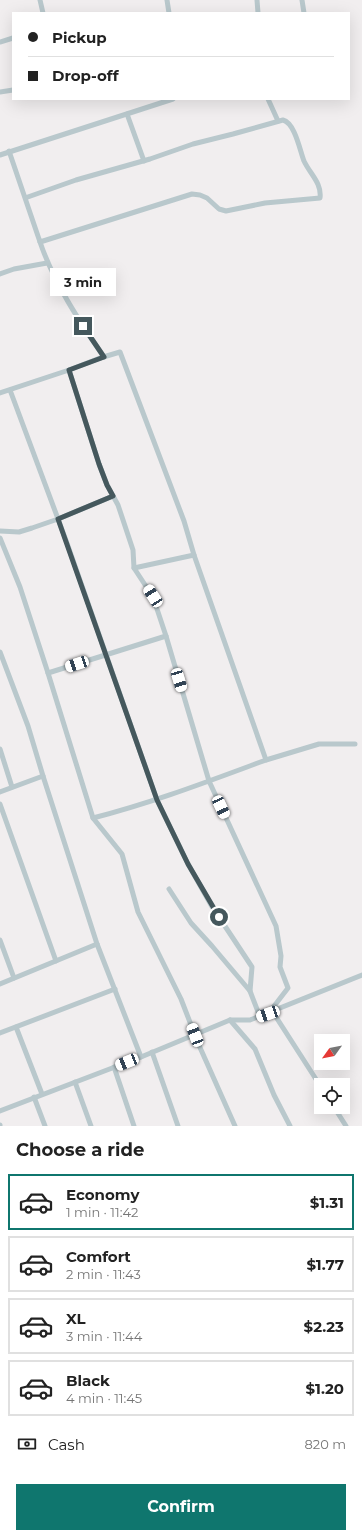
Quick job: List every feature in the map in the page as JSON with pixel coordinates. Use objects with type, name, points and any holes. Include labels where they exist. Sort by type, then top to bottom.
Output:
[{"type":"street","points":[[40,0],[43,12]]},
{"type":"street","points":[[167,0],[169,12]]},
{"type":"street","points":[[257,0],[258,12]]},
{"type":"street","points":[[302,0],[304,12]]},
{"type":"street","points":[[0,42],[12,38]]},
{"type":"street","points":[[0,92],[12,90]]},
{"type":"street","points":[[0,154],[170,100]]},
{"type":"street","points":[[268,100],[278,122]]},
{"type":"street","points":[[127,114],[144,161]]},
{"type":"street","points":[[25,198],[76,180],[144,161],[193,144],[286,120],[291,126],[305,163],[321,191],[320,198],[265,203],[226,211],[219,209],[207,198],[192,194],[40,242]]},
{"type":"street","points":[[9,151],[47,263],[83,326],[104,357]]},
{"type":"street","points":[[0,274],[14,269],[47,263]]},
{"type":"street","points":[[0,393],[120,352],[184,521],[194,555],[266,760]]},
{"type":"street","points":[[69,370],[99,464],[107,485],[118,505],[133,550],[134,568],[153,596],[209,781],[276,926],[281,956],[280,966],[288,988],[268,1014]]},
{"type":"street","points":[[10,390],[58,519],[157,800],[188,864],[211,905],[252,967],[250,991]]},
{"type":"street","points":[[0,531],[19,532],[58,519],[113,496]]},
{"type":"street","points":[[0,538],[20,587],[93,818],[122,854],[138,912],[181,999],[195,1035],[235,1126]]},
{"type":"street","points":[[134,568],[194,555]]},
{"type":"street","points":[[48,673],[166,636]]},
{"type":"street","points":[[0,652],[28,726],[97,944],[141,1057]]},
{"type":"street","points":[[93,818],[157,800],[266,760],[319,744],[355,744]]},
{"type":"street","points":[[0,749],[12,787]]},
{"type":"street","points":[[0,792],[43,776]]},
{"type":"street","points":[[0,804],[56,961]]},
{"type":"street","points":[[169,889],[191,923],[250,991],[260,1016]]},
{"type":"street","points":[[0,940],[14,978]]},
{"type":"street","points":[[0,984],[97,944]]},
{"type":"street","points":[[0,1110],[141,1057],[230,1020],[250,1020],[268,1014],[362,975]]},
{"type":"street","points":[[0,1033],[115,989]]},
{"type":"street","points":[[268,1014],[276,1017],[315,1078]]},
{"type":"street","points":[[230,1020],[255,1049],[274,1095],[290,1126]]},
{"type":"street","points":[[16,1026],[42,1094]]},
{"type":"street","points":[[152,1052],[178,1126]]},
{"type":"street","points":[[114,1067],[134,1126]]},
{"type":"street","points":[[75,1082],[91,1126]]},
{"type":"street","points":[[34,1097],[45,1126]]},
{"type":"street","points":[[338,1114],[346,1126]]},
{"type":"route","points":[[83,326],[104,357],[69,370],[99,464],[113,496],[58,519],[157,800],[188,864],[219,917]]}]
